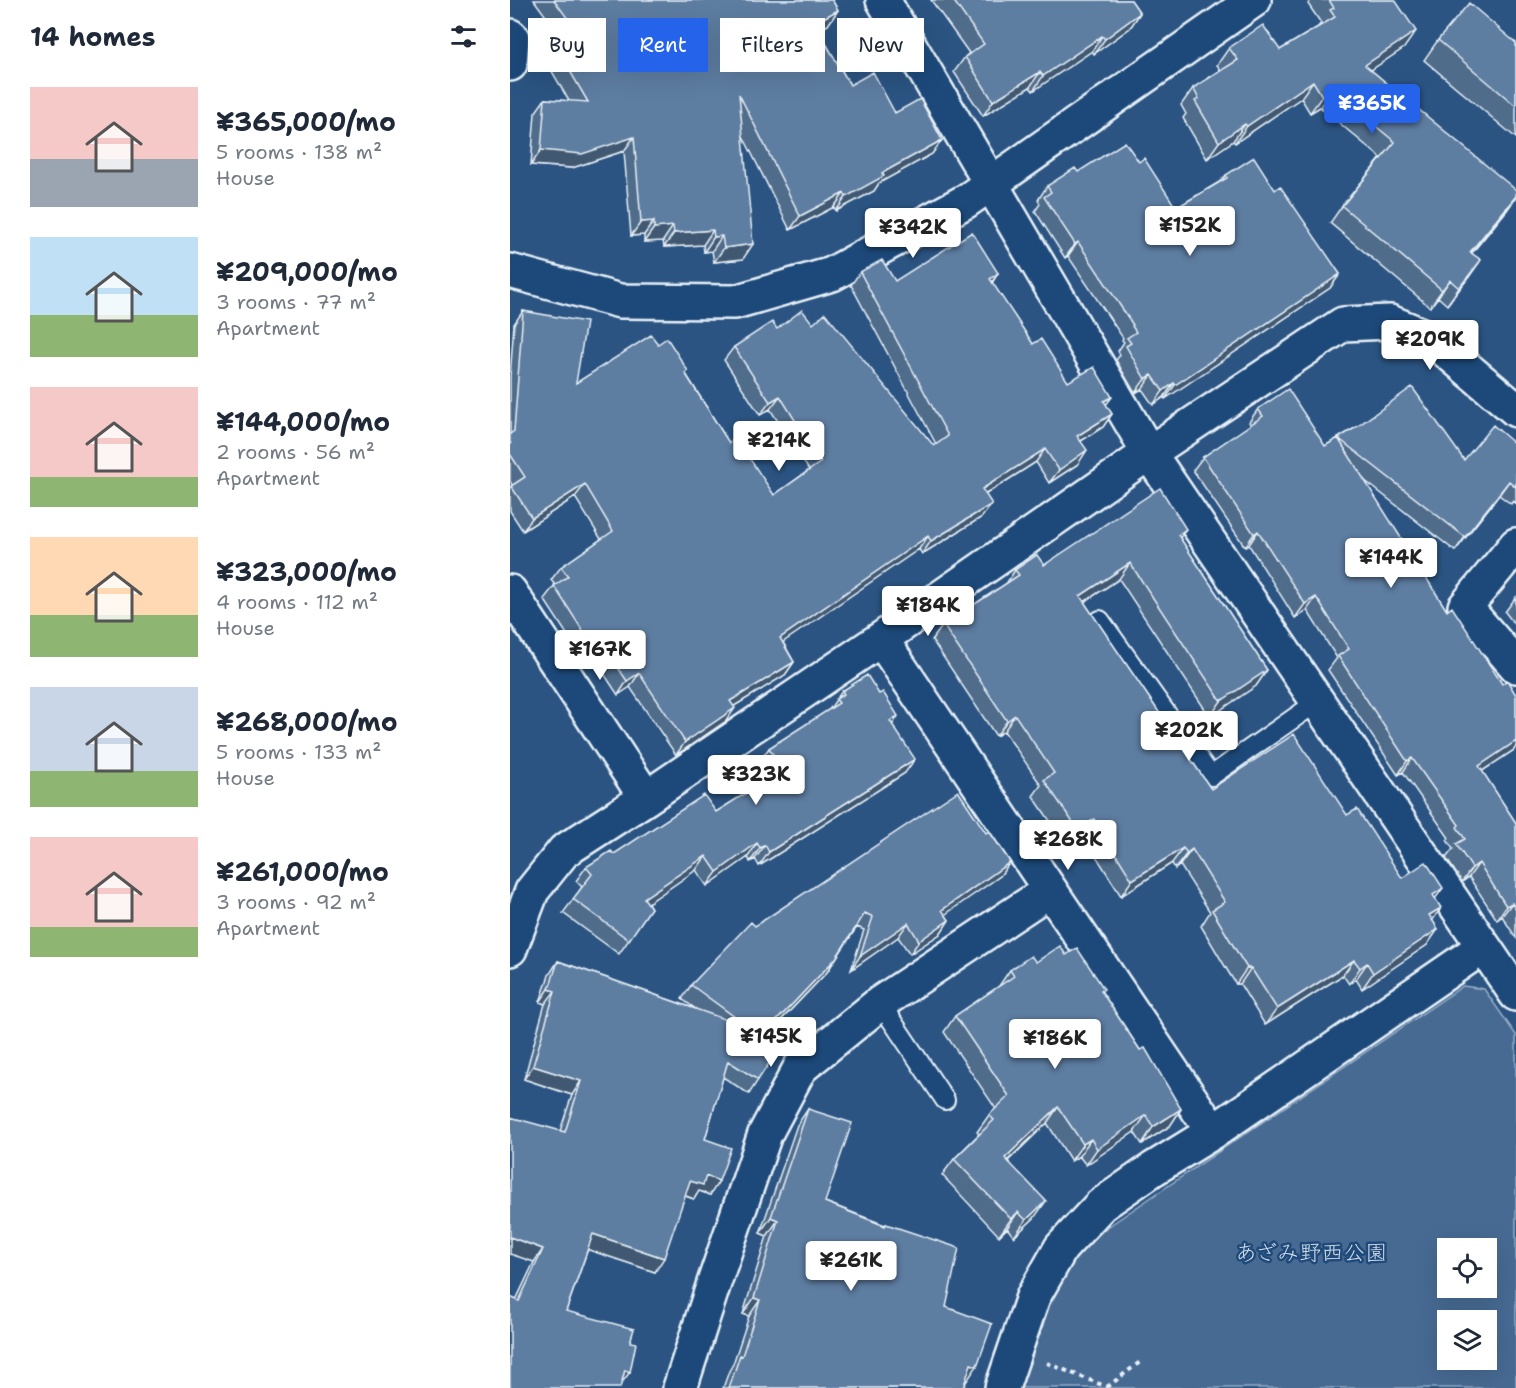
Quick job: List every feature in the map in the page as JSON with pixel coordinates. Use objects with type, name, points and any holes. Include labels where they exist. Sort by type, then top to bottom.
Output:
[{"type":"street","points":[[883,0],[1149,453],[1516,994]]},
{"type":"street","points":[[510,271],[620,301],[735,302],[832,274],[966,201],[1254,0]]},
{"type":"street","points":[[510,36],[512,38],[510,64]]},
{"type":"street","points":[[510,949],[532,891],[564,851],[646,798],[881,639],[1149,453],[1343,324],[1390,322],[1432,339],[1516,410]]},
{"type":"street","points":[[1516,545],[1465,607],[1516,666]]},
{"type":"street","points":[[510,592],[646,798]]},
{"type":"street","points":[[881,639],[1213,1132]]},
{"type":"street","points":[[680,1388],[714,1283],[770,1125],[800,1068],[880,1004],[1050,890]]},
{"type":"street","points":[[1002,1388],[1033,1297],[1062,1248],[1101,1205],[1213,1132],[1483,947]]},
{"type":"lane","points":[[1100,620],[1211,776],[1317,702]]},
{"type":"lane","points":[[880,1004],[945,1100]]},
{"type":"path","points":[[1015,1351],[1107,1387],[1140,1362]]},
{"type":"green space","name":"あざみ野西公園","points":[[1463,986],[1484,989],[1516,1035],[1516,1388],[1018,1388],[1042,1312],[1065,1266],[1106,1228]]},
{"type":"building","points":[[554,0],[832,0],[838,10],[823,18],[720,18],[720,72],[825,72],[825,42],[837,63],[837,72],[842,72],[850,85],[873,72],[895,113],[920,99],[942,140],[882,173],[884,176],[846,197],[844,193],[800,216],[739,94],[753,244],[724,248],[722,236],[714,237],[713,230],[674,233],[673,226],[654,228],[654,221],[641,222],[634,137],[582,154],[541,150],[545,99],[588,102],[571,72],[606,72],[606,18],[567,18]]},
{"type":"building","points":[[953,0],[1131,0],[1140,13],[1105,39],[1102,36],[1043,76],[1040,72],[993,101],[965,57],[984,44]]},
{"type":"building","points":[[1329,0],[1395,0],[1416,31],[1365,65],[1516,190],[1516,196],[1470,252],[1481,260],[1459,288],[1450,280],[1442,290],[1342,206],[1395,142],[1332,90],[1322,96],[1313,81],[1247,126],[1245,124],[1219,142],[1195,101],[1199,99],[1193,88],[1238,60],[1229,48],[1263,25],[1280,50],[1335,17],[1330,10],[1334,8]]},
{"type":"building","points":[[1469,3],[1516,43],[1516,106],[1438,40]]},
{"type":"building","points":[[1125,142],[1139,162],[1144,158],[1176,208],[1227,178],[1226,175],[1254,157],[1275,190],[1280,186],[1340,274],[1163,391],[1152,375],[1145,379],[1126,346],[1131,343],[1127,338],[1136,332],[1133,325],[1078,242],[1075,244],[1044,197],[1051,192],[1047,186],[1075,168],[1078,172]]},
{"type":"building","points":[[972,232],[998,273],[990,279],[1033,344],[1041,339],[1068,382],[1094,367],[1112,397],[1104,401],[1112,414],[1077,436],[1087,450],[1059,470],[1045,449],[982,489],[992,504],[931,541],[928,536],[780,638],[794,662],[730,701],[735,708],[685,742],[639,673],[627,681],[604,647],[601,648],[595,639],[590,642],[554,586],[568,576],[561,567],[613,531],[585,484],[532,518],[511,486],[525,477],[510,454],[510,434],[514,431],[523,311],[586,322],[576,383],[651,335],[658,344],[667,338],[688,371],[685,373],[729,443],[736,438],[774,495],[821,462],[780,396],[770,402],[734,347],[772,322],[777,329],[802,310],[813,324],[825,313],[934,446],[948,436],[860,272],[882,260],[895,281]]},
{"type":"building","points":[[1412,387],[1464,460],[1493,425],[1516,445],[1516,487],[1509,481],[1465,537],[1338,438]]},
{"type":"building","points":[[1288,389],[1325,446],[1338,438],[1447,611],[1452,607],[1502,684],[1507,680],[1516,695],[1516,741],[1479,766],[1516,823],[1516,909],[1512,903],[1506,906],[1479,863],[1472,868],[1456,844],[1465,839],[1457,827],[1459,825],[1412,758],[1407,761],[1338,656],[1349,649],[1316,597],[1305,604],[1258,531],[1254,534],[1203,457],[1263,416],[1258,409]]},
{"type":"building","points":[[1160,488],[1186,529],[1178,535],[1267,670],[1221,701],[1130,563],[1080,596],[1211,789],[1294,734],[1347,815],[1357,809],[1402,878],[1426,862],[1443,888],[1433,895],[1441,908],[1429,915],[1438,929],[1373,973],[1367,963],[1360,968],[1354,960],[1277,1009],[1251,968],[1247,968],[1212,910],[1225,902],[1192,849],[1187,853],[1183,848],[1132,880],[1094,819],[1078,830],[1044,780],[1054,773],[1015,715],[1007,721],[943,625],[1019,575],[1015,570],[1037,555],[1044,565]]},
{"type":"building","points":[[867,675],[879,694],[883,692],[898,716],[890,721],[915,759],[769,852],[765,845],[760,848],[757,843],[717,872],[706,856],[644,898],[651,908],[629,940],[573,899],[592,874],[586,867],[611,851],[614,854],[704,795],[716,812],[777,774],[774,768],[779,764],[769,748],[839,703],[836,699],[844,694],[842,691]]},
{"type":"building","points":[[958,791],[986,833],[989,831],[1010,862],[942,910],[949,920],[919,941],[908,923],[860,956],[873,917],[865,913],[836,958],[765,1033],[773,1036],[763,1049],[774,1056],[758,1080],[728,1061],[705,1139],[731,1148],[719,1181],[706,1176],[703,1185],[690,1181],[664,1258],[593,1234],[566,1311],[634,1329],[630,1342],[636,1343],[630,1372],[625,1370],[620,1388],[510,1388],[510,1297],[519,1301],[543,1249],[510,1237],[510,1117],[565,1132],[581,1081],[533,1066],[555,991],[549,989],[558,961],[750,1028],[691,985],[751,922],[755,926]]},
{"type":"building","points":[[1060,946],[1066,955],[1077,948],[1104,989],[1101,991],[1140,1050],[1145,1048],[1181,1109],[1153,1127],[1146,1115],[1097,1149],[1091,1139],[1083,1144],[1058,1107],[1005,1158],[1046,1201],[1026,1220],[1018,1212],[1011,1219],[954,1159],[994,1120],[989,1115],[1009,1096],[955,1016],[1014,976],[1010,970],[1031,956],[1036,962]]},
{"type":"building","points":[[808,1109],[852,1123],[825,1202],[885,1226],[886,1224],[959,1248],[946,1307],[992,1324],[977,1366],[971,1364],[963,1388],[729,1388],[760,1300],[754,1298],[778,1220],[771,1217]]}]
